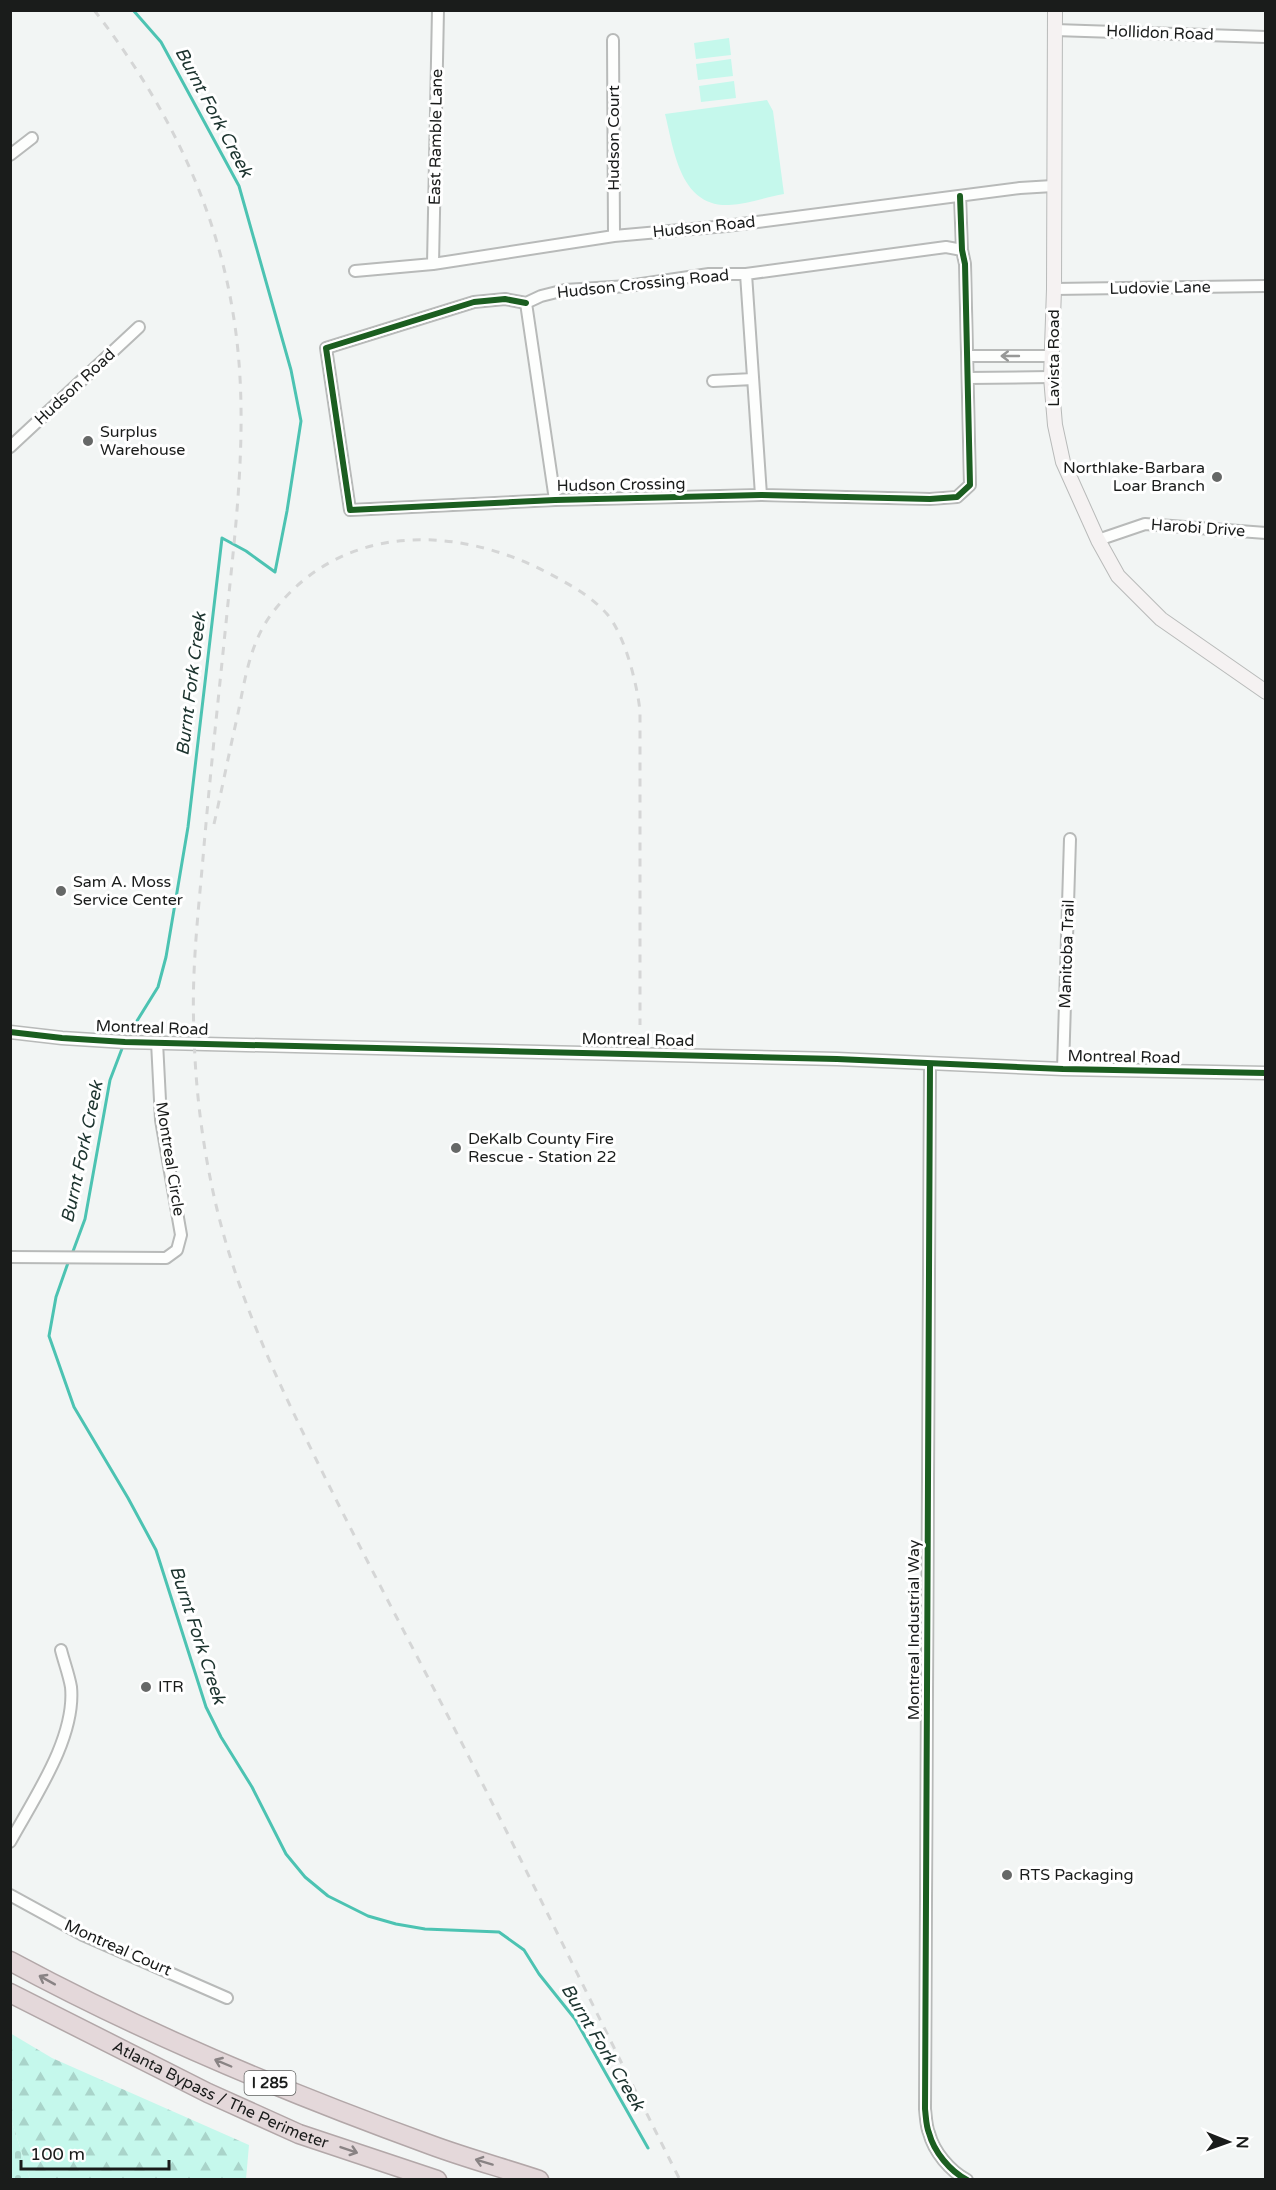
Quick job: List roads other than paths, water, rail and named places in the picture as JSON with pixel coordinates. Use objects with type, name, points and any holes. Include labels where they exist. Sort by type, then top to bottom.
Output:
[{"type":"highway","name":"Atlanta Bypass / The Perimeter","points":[[10,1960],[83,2000],[176,2044],[433,2146],[540,2180]]},
{"type":"highway","name":"Atlanta Bypass / The Perimeter","points":[[10,1994],[198,2088],[289,2129],[437,2180]]},
{"type":"main road","name":"Lavista Road","points":[[1055,10],[1054,290],[1051,377],[1055,425],[1063,462],[1098,540],[1118,576],[1161,619],[1266,692]]},
{"type":"street","name":"East Ramble Lane","points":[[433,264],[438,10]]},
{"type":"street","name":"Hollidon Road","points":[[1055,30],[1266,37]]},
{"type":"street","name":"Hudson Court","points":[[613,40],[614,236]]},
{"type":"street","points":[[10,155],[33,138]]},
{"type":"street","name":"Hudson Road","points":[[355,271],[433,264],[614,236],[726,226],[1053,186]]},
{"type":"street","name":"Hudson Crossing","points":[[526,303],[504,299],[474,302],[326,348],[350,510],[555,500],[761,495],[930,499],[957,497],[970,485],[965,264],[962,250],[960,196]]},
{"type":"street","points":[[761,495],[746,274],[946,247],[962,250]]},
{"type":"street","name":"Hudson Crossing Road","points":[[526,303],[541,296],[566,290],[628,286],[709,274],[746,274]]},
{"type":"street","name":"Ludovie Lane","points":[[1054,290],[1266,286]]},
{"type":"street","points":[[526,303],[555,500]]},
{"type":"street","name":"Hudson Road","points":[[10,447],[139,327]]},
{"type":"street","points":[[968,356],[1052,356]]},
{"type":"street","points":[[968,378],[1051,377]]},
{"type":"street","points":[[713,381],[753,379]]},
{"type":"street","name":"Harobi Drive","points":[[1098,540],[1145,524],[1266,533]]},
{"type":"street","name":"Manitoba Trail","points":[[1063,1069],[1070,839]]},
{"type":"street","name":"Montreal Road","points":[[10,1032],[128,1042],[837,1059],[1063,1069],[1266,1073]]},
{"type":"street","name":"Montreal Circle","points":[[10,1257],[166,1258],[177,1250],[181,1235],[161,1120],[157,1042]]},
{"type":"street","name":"Montreal Industrial Way","points":[[930,1064],[925,2109],[929,2133],[940,2156],[957,2175],[967,2180]]},
{"type":"street","points":[[10,1842],[63,1744],[71,1687],[62,1650]]},
{"type":"street","name":"Montreal Court","points":[[10,1895],[83,1935],[227,1998]]},
{"type":"waterway","name":"Burnt Fork Creek","points":[[127,1037],[158,987],[166,957],[188,827],[222,538],[246,551],[275,572],[301,421],[291,370],[239,186],[161,42],[133,10]]},
{"type":"waterway","name":"Burnt Fork Creek","points":[[72,1254],[85,1219],[110,1080],[123,1046]]},
{"type":"waterway","name":"Burnt Fork Creek","points":[[69,1260],[56,1297],[49,1336],[74,1407],[156,1550],[206,1707],[221,1737],[252,1787],[286,1854],[305,1877],[328,1896],[368,1916],[425,1929],[499,1932],[524,1950],[539,1974],[575,2019],[648,2148]]},
{"type":"railway","points":[[94,10],[143,80],[164,116],[200,192],[225,272],[238,349],[241,422],[238,494],[196,939],[193,1009],[199,1107],[207,1164],[219,1218],[253,1321],[297,1420],[680,2180]]},
{"type":"railway","points":[[214,824],[253,649],[273,612],[301,583],[332,561],[365,548],[401,541],[438,540],[475,546],[512,557],[548,573],[587,596],[607,614],[625,647],[636,687],[640,711],[640,1025]]},
{"type":"place","name":"Surplus Warehouse","points":[[88,441]]},
{"type":"place","name":"Northlake-Barbara Loar Branch","points":[[1217,477]]},
{"type":"place","name":"Sam A. Moss Service Center","points":[[61,891]]},
{"type":"place","name":"DeKalb County Fire Rescue - Station 22","points":[[456,1148]]},
{"type":"place","name":"ITR","points":[[146,1687]]},
{"type":"place","name":"RTS Packaging","points":[[1007,1875]]}]
